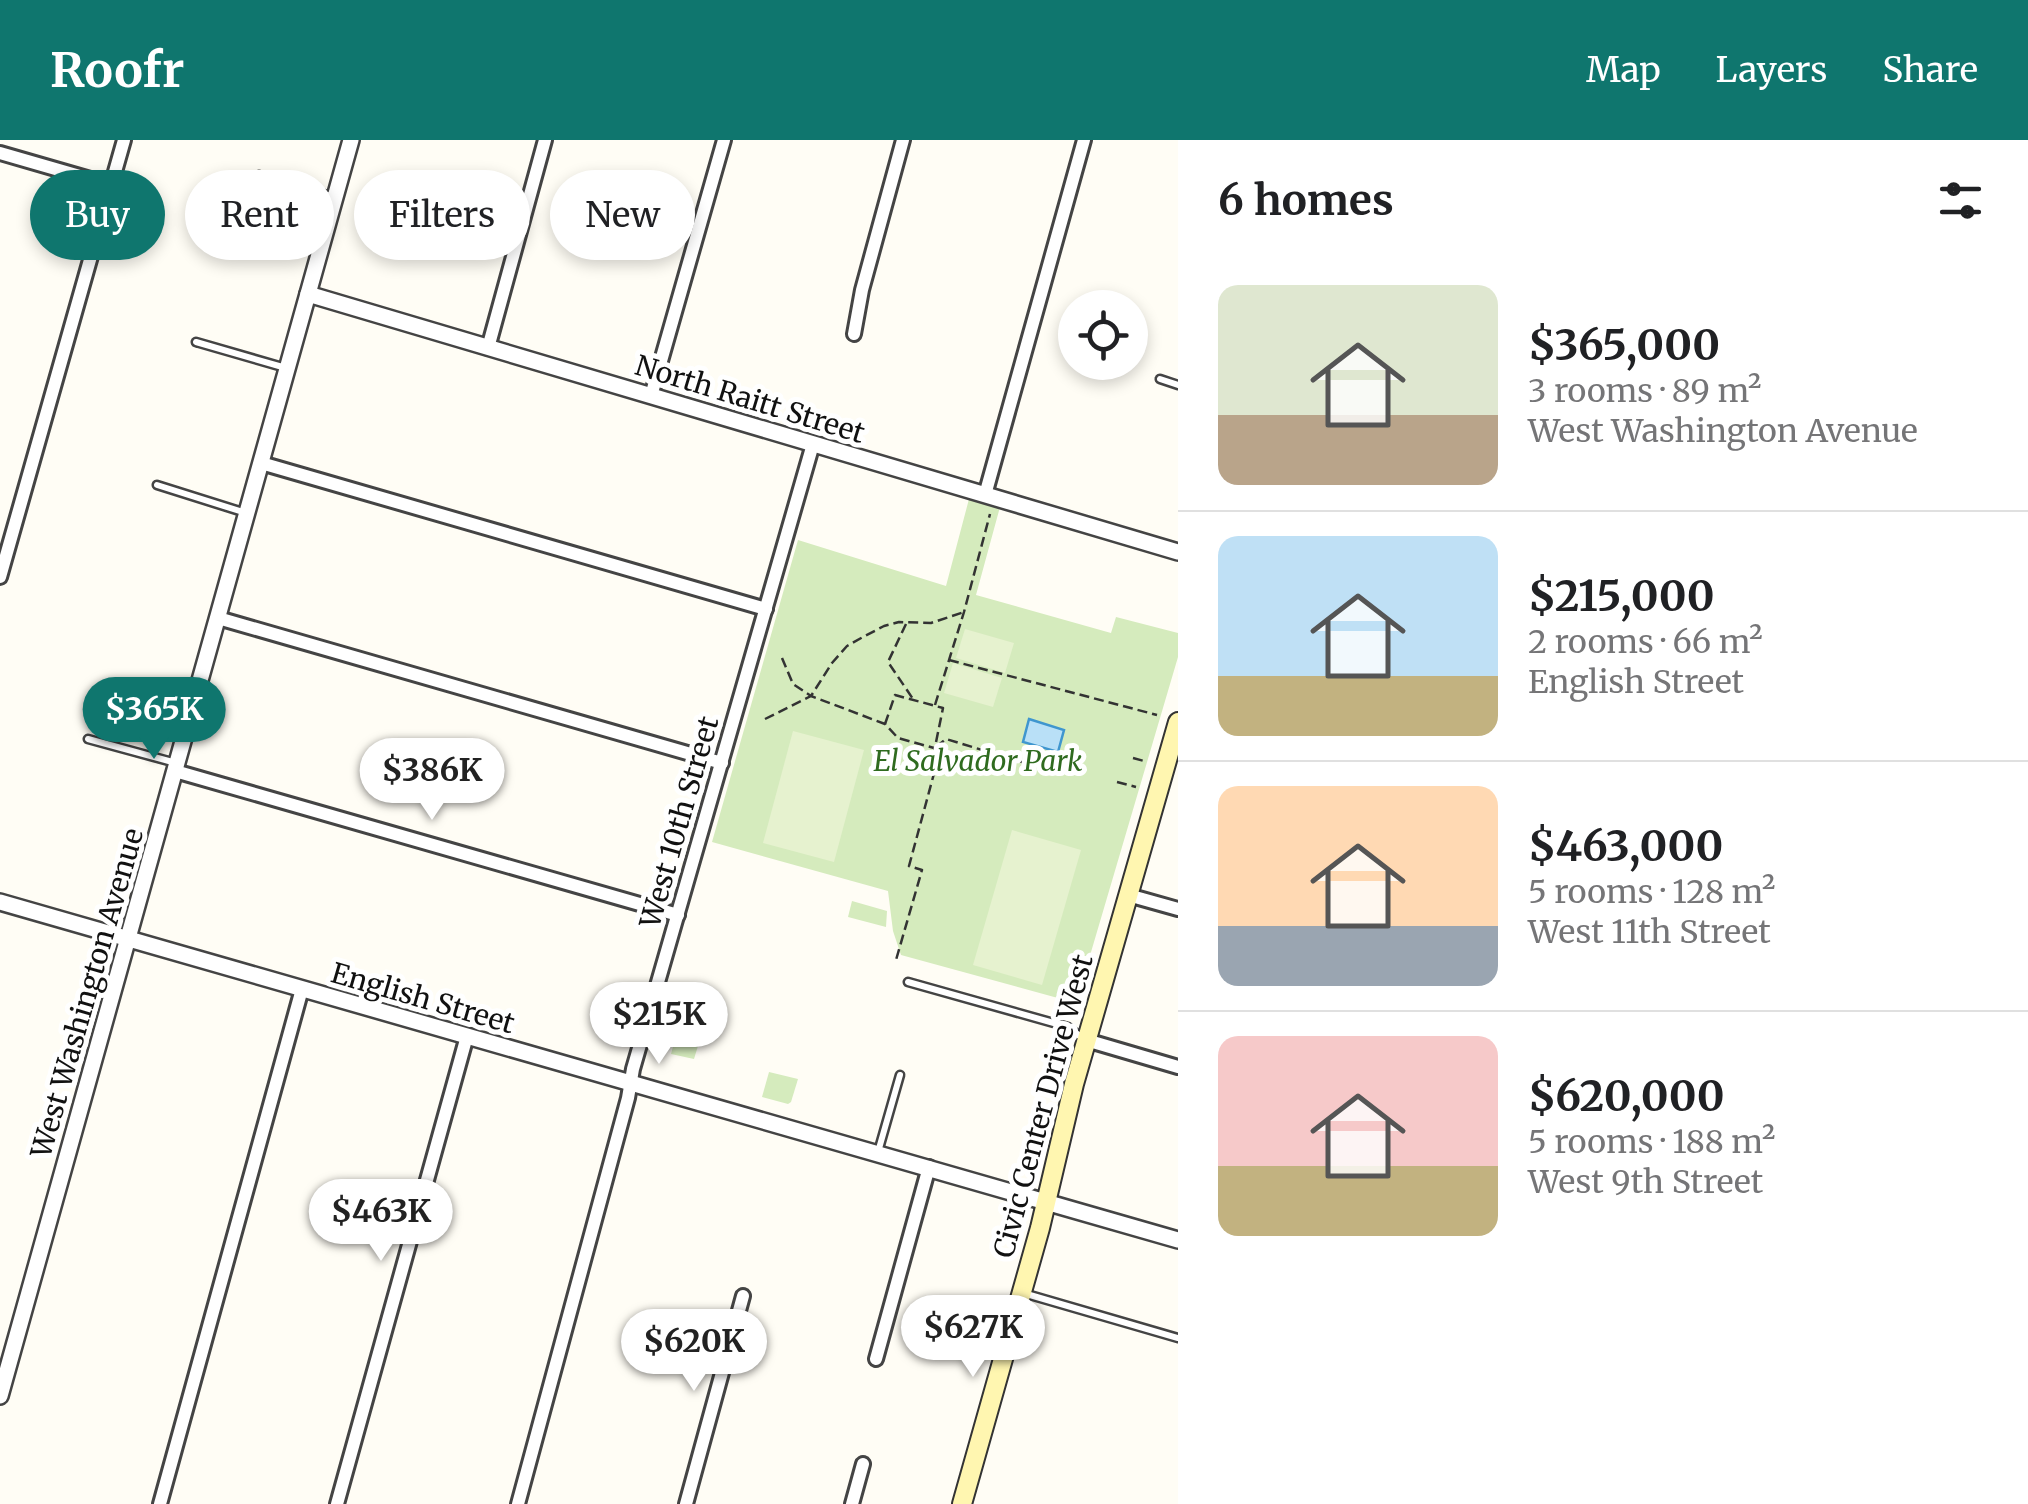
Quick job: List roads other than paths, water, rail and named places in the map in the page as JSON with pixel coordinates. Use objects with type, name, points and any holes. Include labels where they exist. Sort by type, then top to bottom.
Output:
[{"type":"main road","name":"Civic Center Drive West","points":[[962,1504],[1022,1293],[1086,1040],[1178,722]]},
{"type":"street","points":[[116,170],[124,140]]},
{"type":"street","name":"West Washington Avenue","points":[[0,1396],[351,140]]},
{"type":"street","points":[[488,348],[545,140]]},
{"type":"street","points":[[651,396],[724,140]]},
{"type":"street","points":[[854,334],[862,290],[903,140]]},
{"type":"street","points":[[989,500],[1084,140]]},
{"type":"street","points":[[0,153],[57,170]]},
{"type":"street","points":[[0,577],[90,260]]},
{"type":"street","name":"North Raitt Street","points":[[308,294],[989,500],[1178,552]]},
{"type":"street","name":"West 10th Street","points":[[518,1504],[631,1083],[814,444]]},
{"type":"street","points":[[261,463],[766,610]]},
{"type":"street","points":[[218,618],[722,763]]},
{"type":"street","points":[[176,767],[678,915]]},
{"type":"street","points":[[1128,895],[1178,909]]},
{"type":"street","name":"English Street","points":[[0,902],[1178,1240]]},
{"type":"street","points":[[160,1504],[302,989]]},
{"type":"street","points":[[337,1504],[467,1036]]},
{"type":"street","points":[[1086,1040],[1178,1067]]},
{"type":"street","points":[[876,1359],[929,1168]]},
{"type":"street","points":[[686,1504],[743,1296]]},
{"type":"street","points":[[852,1504],[863,1464]]},
{"type":"lane","points":[[196,342],[287,369]]},
{"type":"lane","points":[[1160,379],[1178,384]]},
{"type":"lane","points":[[157,484],[247,513]]},
{"type":"lane","points":[[88,738],[176,767]]},
{"type":"lane","points":[[908,982],[1068,1027],[1086,1040]]},
{"type":"lane","points":[[877,1153],[900,1075]]},
{"type":"lane","points":[[1022,1293],[1178,1338]]},
{"type":"water","points":[[1029,719],[1064,730],[1058,752],[1023,742]]},
{"type":"park label","name":"El Salvador Park","points":[[978,761]]}]
